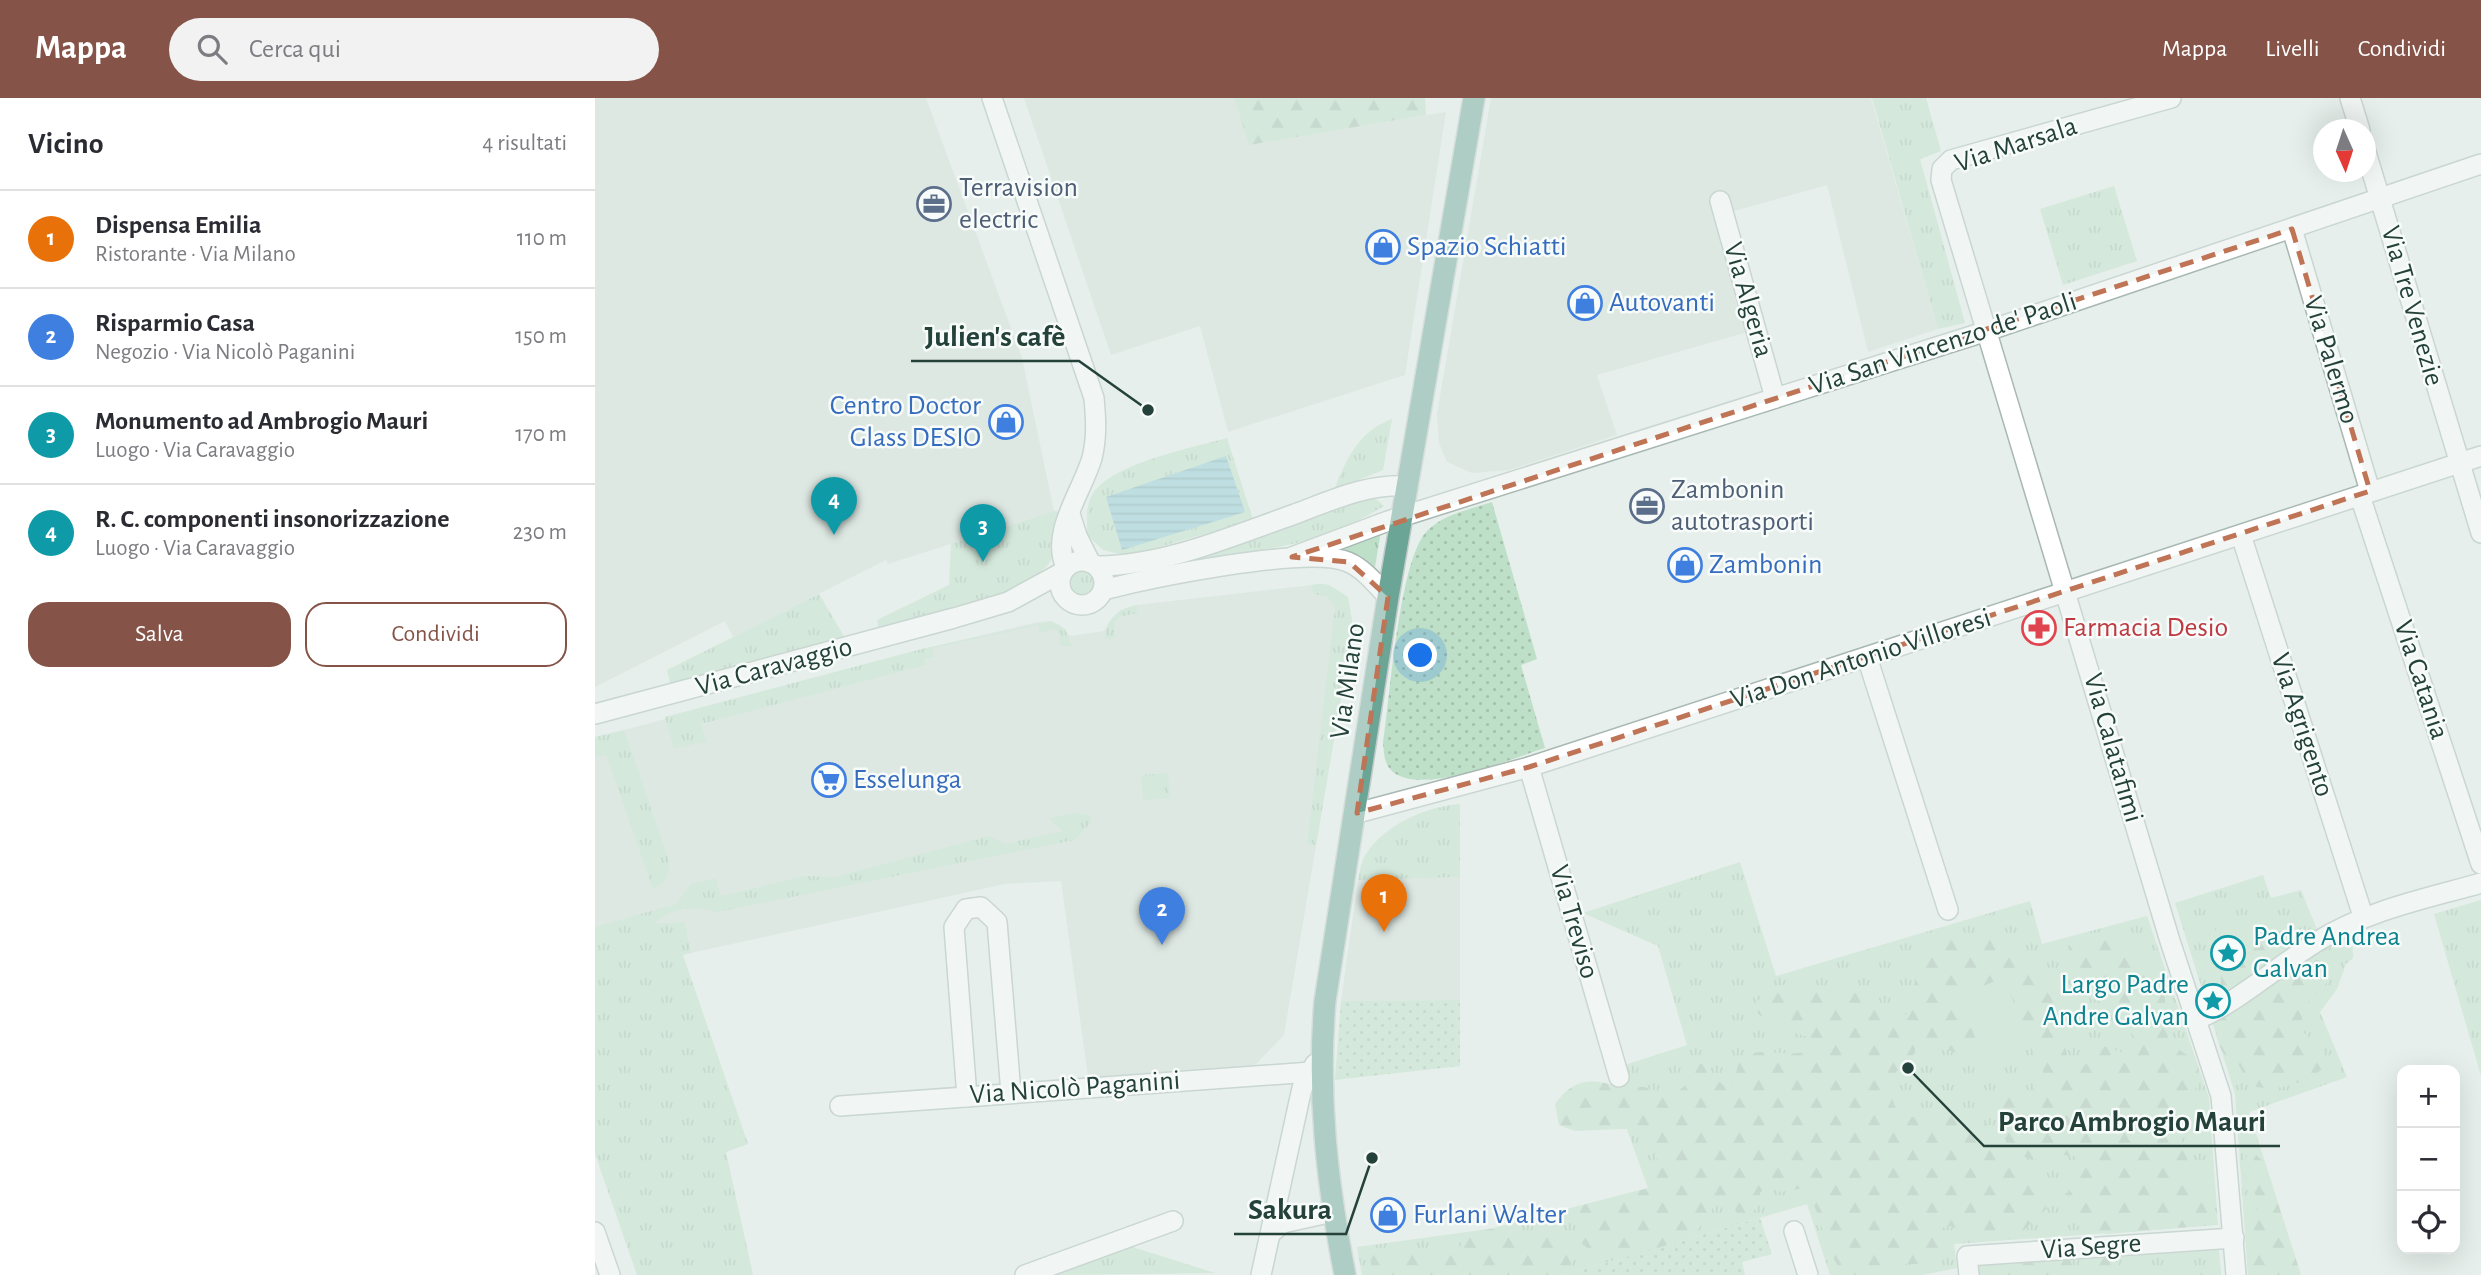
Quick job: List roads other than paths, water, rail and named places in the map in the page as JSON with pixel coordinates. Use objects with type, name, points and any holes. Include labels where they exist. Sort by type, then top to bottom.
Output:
[{"type":"main road","name":"Via Milano","points":[[1345,1275],[1333,1212],[1316,1063],[1357,813],[1388,597],[1474,98]]},
{"type":"street","points":[[992,98],[1094,398],[1096,439],[1062,536],[1061,589],[1070,601],[1087,604],[1103,590],[1137,581],[1292,557],[1330,557],[1349,562],[1388,597]]},
{"type":"street","name":"Via Marsala","points":[[1987,331],[1941,180],[1942,169],[1951,160],[2171,98]]},
{"type":"street","points":[[2350,98],[2357,119]]},
{"type":"street","name":"Via San Vincenzo de' Paoli","points":[[1403,516],[1987,331],[2481,164]]},
{"type":"street","name":"Via Tre Venezie","points":[[2376,182],[2481,533]]},
{"type":"street","name":"Via Algeria","points":[[1720,201],[1775,398]]},
{"type":"street","name":"Via Palermo","points":[[2292,229],[2365,493]]},
{"type":"street","name":"Via Calatafimi","points":[[1987,331],[2159,905],[2221,1096],[2236,1275]]},
{"type":"street","name":"Via Don Antonio Villoresi","points":[[1357,813],[1529,767],[2481,456]]},
{"type":"street","points":[[1063,570],[1079,560],[1094,564],[1137,564],[1189,550],[1370,487],[1408,486]]},
{"type":"street","name":"Via Catania","points":[[2365,493],[2481,864]]},
{"type":"street","points":[[1070,514],[1077,536],[1104,579],[1103,590]]},
{"type":"street","points":[[1292,557],[1403,516]]},
{"type":"street","name":"Via Agrigento","points":[[2241,535],[2363,916]]},
{"type":"street","name":"Via Caravaggio","points":[[595,714],[1008,602],[1063,570]]},
{"type":"street","name":"Via Caravaggio","points":[[954,618],[1041,600],[1070,601]]},
{"type":"street","points":[[1867,657],[1948,909]]},
{"type":"street","name":"Via Treviso","points":[[1529,767],[1619,1077]]},
{"type":"street","points":[[2196,1020],[2225,1005],[2320,939],[2363,916],[2481,883]]},
{"type":"street","points":[[967,1097],[954,927],[966,909],[981,907],[997,922],[1011,1093]]},
{"type":"street","points":[[1261,1275],[1302,1088],[1316,1063]]},
{"type":"street","name":"Via Nicolò Paganini","points":[[840,1106],[967,1097],[1316,1063]]},
{"type":"street","points":[[1271,1233],[1283,1223],[1333,1212]]},
{"type":"street","points":[[1025,1275],[1173,1220]]},
{"type":"street","points":[[1794,1231],[1808,1275]]},
{"type":"street","points":[[595,1232],[610,1275]]},
{"type":"street","name":"Via Segre","points":[[1969,1275],[1966,1256],[2234,1238]]},
{"type":"water","points":[[1226,456],[1245,512],[1122,550],[1106,497]]},
{"type":"place","name":"Terravision electric","points":[[934,204]]},
{"type":"place","name":"Spazio Schiatti","points":[[1383,247]]},
{"type":"place","name":"Autovanti","points":[[1585,303]]},
{"type":"place","name":"Julien's cafè","points":[[1148,410]]},
{"type":"place","name":"Centro Doctor Glass DESIO","points":[[1006,422]]},
{"type":"place","name":"Zambonin autotrasporti","points":[[1647,506]]},
{"type":"place","name":"R. C. componenti insonorizzazione","points":[[834,535]]},
{"type":"place","name":"Monumento ad Ambrogio Mauri","points":[[983,562]]},
{"type":"place","name":"Zambonin","points":[[1685,565]]},
{"type":"place","name":"Farmacia Desio","points":[[2039,628]]},
{"type":"place","name":"Esselunga","points":[[829,780]]},
{"type":"place","name":"Dispensa Emilia","points":[[1384,932]]},
{"type":"place","name":"Risparmio Casa","points":[[1162,945]]},
{"type":"place","name":"Padre Andrea Galvan","points":[[2228,953]]},
{"type":"place","name":"Largo Padre Andre Galvan","points":[[2213,1001]]},
{"type":"place","name":"Parco Ambrogio Mauri","points":[[1908,1068]]},
{"type":"place","name":"Sakura","points":[[1372,1158]]},
{"type":"place","name":"Furlani Walter","points":[[1388,1215]]}]
